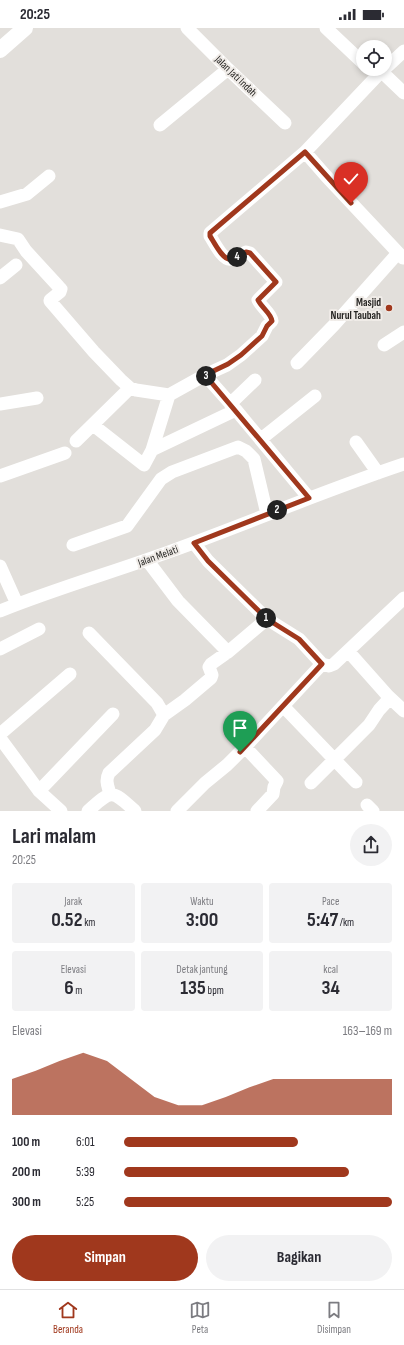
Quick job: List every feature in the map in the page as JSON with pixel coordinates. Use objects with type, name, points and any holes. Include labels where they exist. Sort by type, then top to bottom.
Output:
[{"type":"main road","points":[[0,50],[25,28]]},
{"type":"street","name":"Jalan Jati Indah","points":[[188,28],[285,123]]},
{"type":"street","points":[[326,28],[356,57]]},
{"type":"street","points":[[392,60],[404,51]]},
{"type":"street","points":[[160,125],[228,68]]},
{"type":"street","points":[[0,235],[18,239],[26,251],[61,289],[60,292],[50,301],[94,352],[121,380],[130,388],[136,390],[169,395],[228,364],[241,355],[263,334],[267,326],[272,321],[272,318],[260,305],[258,300],[276,282],[250,253],[246,252],[232,259],[228,259],[223,256],[210,236],[210,233],[305,152],[372,76]]},
{"type":"street","points":[[382,76],[404,92]]},
{"type":"street","points":[[297,363],[401,256],[305,152]]},
{"type":"street","points":[[0,202],[28,194],[49,176]]},
{"type":"street","points":[[0,278],[16,265]]},
{"type":"street","points":[[384,345],[404,332]]},
{"type":"street","points":[[205,375],[261,439],[309,498]]},
{"type":"street","points":[[152,450],[233,407],[255,380]]},
{"type":"street","points":[[76,441],[130,388]]},
{"type":"street","points":[[93,425],[144,465],[152,450],[169,395]]},
{"type":"street","points":[[261,439],[314,396]]},
{"type":"street","points":[[0,404],[37,398]]},
{"type":"street","points":[[356,442],[378,472]]},
{"type":"street","points":[[73,545],[126,526],[161,479],[172,472],[238,447],[246,451],[254,459],[267,514]]},
{"type":"street","points":[[0,476],[65,453]]},
{"type":"street","name":"Jalan Melati","points":[[0,611],[194,543],[378,472],[404,464]]},
{"type":"street","points":[[194,543],[208,561],[267,619],[299,639],[322,664],[329,666],[334,664],[404,598]]},
{"type":"street","points":[[147,560],[178,601],[228,652]]},
{"type":"street","points":[[0,566],[17,604]]},
{"type":"street","points":[[110,794],[106,778],[109,773],[155,730],[164,715],[209,680],[212,675],[209,667],[211,664],[228,652],[267,619]]},
{"type":"street","points":[[0,649],[39,629]]},
{"type":"street","points":[[89,633],[157,703],[164,715]]},
{"type":"street","points":[[348,651],[390,698],[404,711]]},
{"type":"street","points":[[177,811],[245,747],[322,664]]},
{"type":"street","points":[[0,734],[70,674]]},
{"type":"street","points":[[311,783],[369,725],[379,710],[390,698]]},
{"type":"street","points":[[283,706],[356,782]]},
{"type":"street","points":[[39,791],[114,714]]},
{"type":"street","points":[[0,738],[39,791],[61,811]]},
{"type":"street","points":[[245,747],[277,781],[273,794],[257,811]]},
{"type":"street","points":[[88,811],[103,797],[110,794],[119,796],[135,811]]},
{"type":"place","name":"Masjid Nurul Taubah","points":[[389,308]]},
{"type":"route","points":[[240,752],[322,664],[299,639],[267,619],[208,561],[194,543],[309,498],[205,375],[228,364],[241,355],[262,336],[267,326],[272,321],[272,318],[260,305],[258,300],[276,282],[250,253],[246,252],[232,259],[228,259],[223,256],[210,236],[210,233],[305,152],[351,203]]}]
